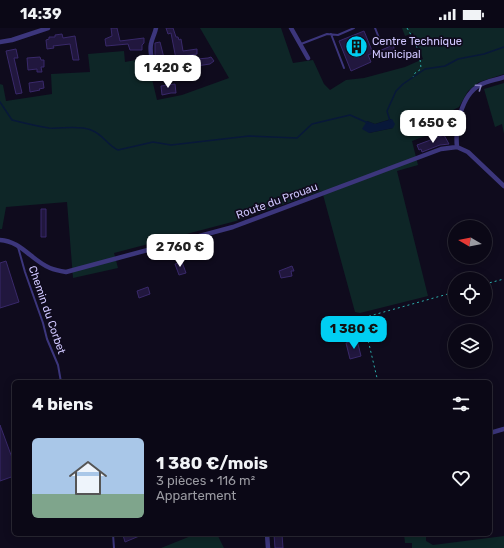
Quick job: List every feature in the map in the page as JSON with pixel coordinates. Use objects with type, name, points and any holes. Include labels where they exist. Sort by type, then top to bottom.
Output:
[{"type":"street","points":[[0,42],[12,40],[48,28]]},
{"type":"street","points":[[156,28],[155,36],[151,44],[151,57],[155,73],[159,76],[170,75]]},
{"type":"street","points":[[291,28],[308,58]]},
{"type":"street","points":[[504,77],[479,85],[470,94],[459,117],[456,137],[457,147],[468,152],[504,186]]},
{"type":"street","name":"Route du Prouau","points":[[0,240],[17,244],[50,269],[66,272],[233,227],[441,149],[457,147]]},
{"type":"street","points":[[492,432],[504,429]]},
{"type":"street","points":[[267,536],[268,548]]},
{"type":"lane","points":[[301,45],[327,34],[338,35],[354,28]]},
{"type":"lane","points":[[375,28],[381,43]]},
{"type":"lane","points":[[331,34],[344,68]]},
{"type":"lane","name":"Chemin du Corbet","points":[[17,244],[47,339],[58,365],[61,380]]},
{"type":"lane","points":[[113,536],[114,548]]},
{"type":"path","points":[[407,28],[418,48],[421,61],[421,69],[415,73],[413,78]]},
{"type":"path","points":[[492,282],[504,279]]},
{"type":"path","points":[[378,380],[364,323],[366,317],[448,294]]},
{"type":"green space","points":[[200,28],[281,28],[293,63],[313,60],[324,84],[330,90],[346,80],[364,78],[405,67],[423,59],[413,33],[405,36],[402,28],[504,28],[504,74],[479,82],[468,91],[459,107],[445,114],[449,127],[412,141],[418,165],[397,171],[428,296],[360,313],[355,312],[322,191],[236,221],[114,253],[118,268],[73,278],[67,202],[6,207],[2,229],[0,229],[0,84],[3,85],[6,101],[52,94],[51,74],[90,72],[88,54],[124,51],[125,62],[147,58],[157,100],[182,95],[229,78]],"holes":[[[391,119],[393,128],[369,133],[367,121],[375,124]]]},
{"type":"green space","points":[[504,83],[504,134],[502,124],[495,127],[484,89]]},
{"type":"green space","points":[[191,536],[218,536],[224,548],[161,548]]},
{"type":"green space","points":[[404,536],[426,536],[426,541],[433,545],[504,536],[504,548],[412,548],[412,543],[405,543]]},
{"type":"water","points":[[392,119],[395,124],[393,128],[369,133],[362,129],[367,121],[375,124]]},
{"type":"building","points":[[111,28],[117,28],[120,41],[144,38],[142,50],[130,50],[128,44],[106,46],[105,39],[112,36]]},
{"type":"building","points":[[166,28],[173,28],[176,37],[178,37],[179,40],[181,39],[183,51],[197,49],[197,54],[182,56],[186,70],[179,72],[178,66],[160,72],[158,71],[155,43],[160,42],[165,62],[176,59],[171,33],[168,34]]},
{"type":"building","name":"Centre Technique Municipal","points":[[364,31],[373,53],[368,55],[371,62],[351,71],[339,41]]},
{"type":"building","points":[[62,34],[63,38],[75,36],[79,60],[73,60],[70,44],[53,46],[54,48],[47,49],[46,40],[49,39],[49,37],[55,37],[55,35]]},
{"type":"building","points":[[393,45],[395,51],[380,58],[377,52]]},
{"type":"building","points":[[16,49],[18,58],[14,58],[22,93],[16,94],[6,51]]},
{"type":"building","points":[[40,57],[41,60],[44,60],[44,67],[41,67],[42,72],[37,72],[37,69],[28,70],[27,58]]},
{"type":"building","points":[[211,57],[214,61],[210,64],[197,66],[197,59]]},
{"type":"building","points":[[43,81],[44,88],[30,92],[29,83]]},
{"type":"building","points":[[175,84],[176,93],[162,95],[161,86]]},
{"type":"building","points":[[444,135],[449,144],[440,145],[422,152],[421,149],[419,150],[417,145]]},
{"type":"building","points":[[41,209],[46,209],[46,237],[41,237]]},
{"type":"building","points":[[6,261],[19,302],[0,308],[0,263]]},
{"type":"building","points":[[182,262],[186,273],[179,275],[175,264]]},
{"type":"building","points":[[292,266],[294,271],[291,271],[292,276],[281,278],[279,271]]},
{"type":"building","points":[[148,287],[150,294],[139,298],[137,291]]},
{"type":"building","points":[[357,340],[361,356],[350,359],[346,343]]},
{"type":"building","points":[[0,425],[12,458],[12,477],[0,481]]},
{"type":"building","points":[[123,536],[139,536],[125,542]]},
{"type":"building","points":[[274,536],[282,536],[283,548],[275,548]]},
{"type":"waterway","points":[[390,121],[387,111],[396,91],[403,84],[425,69],[445,66],[458,59],[484,54],[504,47]]},
{"type":"waterway","points":[[0,102],[12,120],[49,128],[75,127],[86,129],[99,134],[118,150],[153,142],[171,145],[249,136],[297,138],[312,124],[350,115],[368,123]]},
{"type":"place","name":"Centre Technique Municipal","points":[[356,47]]}]
